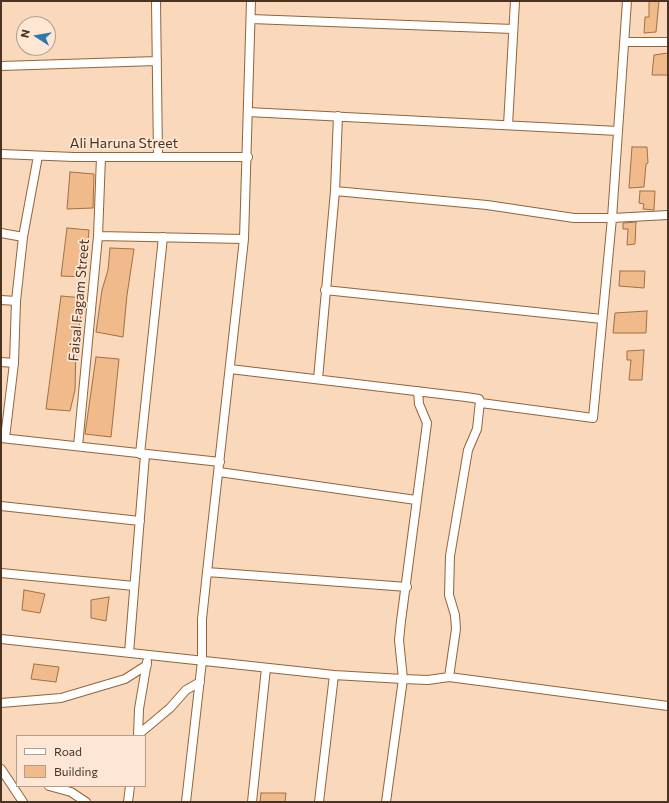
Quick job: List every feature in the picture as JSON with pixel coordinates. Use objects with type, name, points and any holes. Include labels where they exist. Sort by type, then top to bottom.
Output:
[{"type":"street","points":[[156,1],[158,157]]},
{"type":"street","points":[[186,802],[202,661],[202,619],[244,239],[248,156],[251,1]]},
{"type":"street","points":[[508,125],[515,1]]},
{"type":"street","points":[[481,403],[593,418],[612,218],[627,1]]},
{"type":"street","points":[[251,19],[514,29]]},
{"type":"street","points":[[625,42],[668,42]]},
{"type":"street","points":[[1,66],[157,61]]},
{"type":"street","points":[[248,112],[618,131]]},
{"type":"street","points":[[318,379],[335,191],[338,116]]},
{"type":"street","name":"Ali Haruna Street","points":[[1,154],[101,157],[248,156]]},
{"type":"street","points":[[38,156],[23,237],[16,301],[14,363],[3,438],[220,462]]},
{"type":"street","name":"Faisal Fagam Street","points":[[78,446],[98,236],[101,157]]},
{"type":"street","points":[[335,191],[487,205],[574,218],[612,218],[668,215]]},
{"type":"street","points":[[1,233],[23,237]]},
{"type":"street","points":[[98,236],[244,239]]},
{"type":"street","points":[[129,653],[140,521],[142,454],[163,237]]},
{"type":"street","points":[[325,290],[602,319]]},
{"type":"street","points":[[1,300],[16,301]]},
{"type":"street","points":[[1,362],[14,363]]},
{"type":"street","points":[[230,369],[478,398],[481,403],[476,433],[468,450],[450,556],[449,595],[455,615],[456,629],[449,677]]},
{"type":"street","points":[[386,802],[403,680],[399,640],[427,422],[419,404],[418,391]]},
{"type":"street","points":[[218,472],[416,500]]},
{"type":"street","points":[[1,506],[140,521]]},
{"type":"street","points":[[207,572],[406,587]]},
{"type":"street","points":[[1,573],[134,586]]},
{"type":"street","points":[[1,639],[334,675],[403,680],[428,680],[449,677],[668,706]]},
{"type":"street","points":[[138,735],[138,709],[148,655]]},
{"type":"street","points":[[1,703],[61,698],[125,679],[147,665]]},
{"type":"street","points":[[252,802],[266,668]]},
{"type":"street","points":[[319,802],[334,675]]},
{"type":"street","points":[[138,735],[170,708],[186,690],[200,682]]},
{"type":"street","points":[[2,771],[16,778]]},
{"type":"street","points":[[2,771],[23,802]]},
{"type":"street","points":[[53,787],[71,792],[86,802]]},
{"type":"street","points":[[128,802],[130,787]]},
{"type":"building","points":[[649,1],[659,1],[656,32],[644,33],[645,17],[649,17]]},
{"type":"building","points":[[668,53],[668,75],[652,75],[654,55]]},
{"type":"building","points":[[632,147],[647,147],[648,163],[646,164],[644,187],[629,188]]},
{"type":"building","points":[[70,172],[94,174],[93,208],[67,209]]},
{"type":"building","points":[[640,191],[655,191],[654,210],[643,209],[644,204],[639,203]]},
{"type":"building","points":[[636,222],[635,244],[627,245],[628,229],[623,229],[623,223]]},
{"type":"building","points":[[67,228],[89,230],[85,277],[61,276]]},
{"type":"building","points":[[110,248],[134,249],[127,295],[123,337],[96,332],[102,290],[108,270]]},
{"type":"building","points":[[620,271],[645,271],[644,288],[619,286]]},
{"type":"building","points":[[61,296],[84,298],[76,345],[75,390],[70,411],[46,409]]},
{"type":"building","points":[[647,311],[646,333],[613,333],[615,313]]},
{"type":"building","points":[[644,350],[642,380],[629,380],[631,360],[627,360],[627,351]]},
{"type":"building","points":[[96,357],[119,359],[111,437],[85,434]]},
{"type":"building","points":[[24,590],[45,594],[40,613],[22,610]]},
{"type":"building","points":[[109,597],[106,621],[91,618],[91,600]]},
{"type":"building","points":[[34,664],[59,667],[56,682],[31,679]]},
{"type":"building","points":[[261,793],[286,793],[285,802],[260,802]]}]
